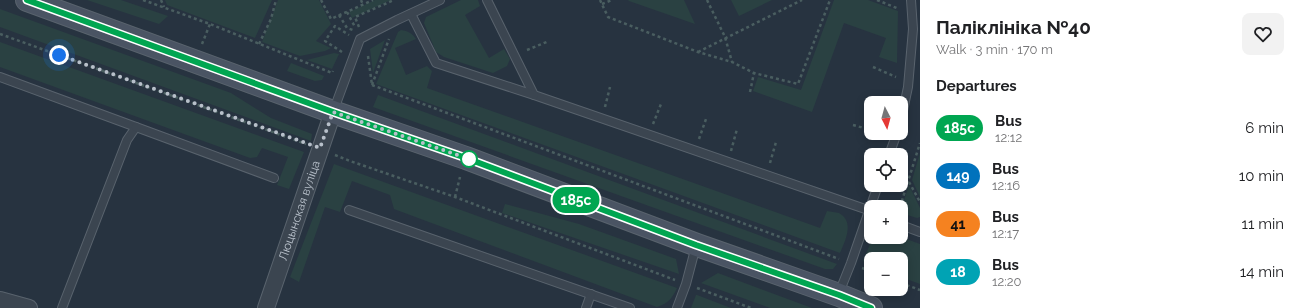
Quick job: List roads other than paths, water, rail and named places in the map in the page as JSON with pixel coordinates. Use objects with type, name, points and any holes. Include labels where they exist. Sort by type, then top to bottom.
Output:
[{"type":"main road","points":[[27,0],[333,112],[466,158],[696,245],[839,295],[871,308]]},
{"type":"street","name":"Люцынская вуліца","points":[[266,308],[333,112]]},
{"type":"street","points":[[0,300],[29,308]]},
{"type":"lane","points":[[423,0],[423,9]]},
{"type":"lane","points":[[333,112],[360,39],[440,0]]},
{"type":"lane","points":[[487,0],[534,95]]},
{"type":"lane","points":[[910,0],[920,5]]},
{"type":"lane","points":[[906,96],[913,29],[910,0]]},
{"type":"lane","points":[[411,14],[436,63],[864,208]]},
{"type":"lane","points":[[0,76],[274,178]]},
{"type":"lane","points":[[62,308],[127,140],[136,127]]},
{"type":"lane","points":[[349,210],[630,308]]},
{"type":"lane","points":[[839,295],[864,227]]},
{"type":"lane","points":[[908,228],[920,232]]},
{"type":"lane","points":[[677,308],[686,284],[696,245]]},
{"type":"lane","points":[[586,308],[591,294]]}]
